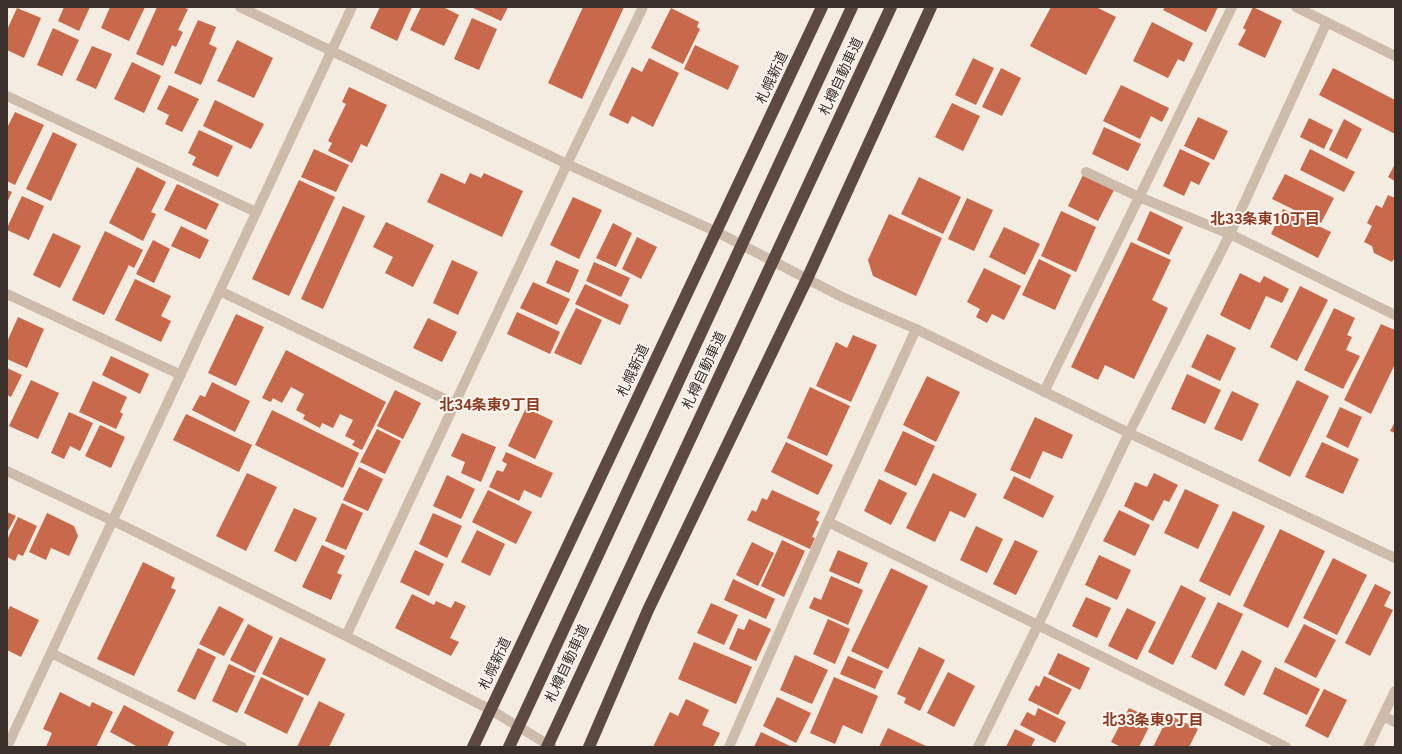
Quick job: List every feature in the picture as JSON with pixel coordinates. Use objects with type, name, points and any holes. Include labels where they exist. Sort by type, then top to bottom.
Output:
[{"type":"highway","name":"札幌新道","points":[[473,747],[822,7]]},
{"type":"highway","name":"札樽自動車道","points":[[509,747],[852,7]]},
{"type":"highway","name":"札樽自動車道","points":[[546,747],[891,7]]},
{"type":"highway","points":[[589,747],[648,610],[807,279],[931,7]]},
{"type":"street","points":[[240,7],[567,164],[717,232],[842,297],[916,329],[1129,433],[1395,558]]},
{"type":"street","points":[[7,747],[352,7]]},
{"type":"street","points":[[346,636],[567,164],[643,7]]},
{"type":"street","points":[[1044,392],[1232,7]]},
{"type":"street","points":[[1296,7],[1314,11],[1327,22],[1395,56]]},
{"type":"street","points":[[978,747],[1129,433],[1230,234],[1327,22]]},
{"type":"street","points":[[7,96],[256,212]]},
{"type":"street","points":[[1086,172],[1230,234],[1395,315]]},
{"type":"street","points":[[220,291],[455,404]]},
{"type":"street","points":[[7,294],[181,375]]},
{"type":"street","points":[[729,747],[828,522],[916,329]]},
{"type":"street","points":[[7,471],[114,520],[346,636],[491,710],[552,747]]},
{"type":"street","points":[[828,522],[1286,747]]},
{"type":"street","points":[[51,653],[242,747]]},
{"type":"street","points":[[1368,747],[1395,691]]},
{"type":"street","points":[[1383,716],[1395,722]]},
{"type":"building","points":[[64,7],[90,7],[79,31],[58,21]]},
{"type":"building","points":[[110,7],[145,7],[129,41],[101,28]]},
{"type":"building","points":[[157,7],[182,7],[188,9],[178,30],[183,32],[176,47],[172,45],[163,66],[136,54]]},
{"type":"building","points":[[380,7],[412,7],[397,41],[370,28]]},
{"type":"building","points":[[421,7],[443,7],[459,15],[444,46],[410,30]]},
{"type":"building","points":[[508,7],[501,21],[473,8]]},
{"type":"building","points":[[583,7],[624,7],[582,99],[548,83]]},
{"type":"building","points":[[1051,7],[1096,7],[1116,17],[1086,75],[1030,46]]},
{"type":"building","points":[[1165,7],[1218,7],[1206,32],[1163,10]]},
{"type":"building","points":[[1253,7],[1282,21],[1265,58],[1238,45],[1246,30],[1243,28]]},
{"type":"building","points":[[17,8],[41,18],[24,58],[7,50],[7,30]]},
{"type":"building","points":[[671,8],[699,22],[697,27],[700,29],[683,64],[651,48]]},
{"type":"building","points":[[472,18],[497,29],[479,70],[454,59]]},
{"type":"building","points":[[198,20],[216,27],[209,44],[217,48],[201,85],[174,73]]},
{"type":"building","points":[[1152,22],[1193,43],[1184,62],[1178,59],[1168,78],[1133,61]]},
{"type":"building","points":[[53,28],[79,40],[62,76],[37,65]]},
{"type":"building","points":[[237,40],[273,58],[254,98],[217,81]]},
{"type":"building","points":[[695,45],[739,66],[728,90],[684,69]]},
{"type":"building","points":[[92,46],[112,54],[96,89],[76,80]]},
{"type":"building","points":[[649,58],[679,73],[653,127],[632,116],[628,124],[609,115],[632,67],[642,72]]},
{"type":"building","points":[[973,58],[994,68],[976,105],[955,95]]},
{"type":"building","points":[[132,62],[161,76],[144,113],[114,99]]},
{"type":"building","points":[[1001,68],[1021,78],[1002,116],[982,107]]},
{"type":"building","points":[[1333,68],[1395,100],[1395,134],[1319,95]]},
{"type":"building","points":[[169,85],[199,99],[182,132],[165,124],[169,115],[157,109]]},
{"type":"building","points":[[1121,85],[1169,108],[1162,122],[1151,116],[1140,139],[1103,121]]},
{"type":"building","points":[[349,87],[387,105],[367,147],[361,144],[352,163],[328,151],[332,143],[328,141],[346,104],[342,102]]},
{"type":"building","points":[[215,100],[264,124],[251,149],[203,126]]},
{"type":"building","points":[[952,103],[980,116],[963,151],[935,137]]},
{"type":"building","points":[[15,112],[44,125],[15,185],[7,181],[7,128]]},
{"type":"building","points":[[1198,117],[1228,131],[1214,160],[1184,146]]},
{"type":"building","points":[[1309,118],[1333,130],[1324,149],[1300,137]]},
{"type":"building","points":[[1344,119],[1362,129],[1347,159],[1329,150]]},
{"type":"building","points":[[1104,127],[1141,144],[1128,171],[1092,154]]},
{"type":"building","points":[[199,130],[233,146],[218,177],[192,165],[196,157],[188,153]]},
{"type":"building","points":[[53,132],[77,144],[51,201],[26,189]]},
{"type":"building","points":[[314,149],[349,165],[336,192],[301,177]]},
{"type":"building","points":[[1180,149],[1210,163],[1199,185],[1191,181],[1184,196],[1163,186]]},
{"type":"building","points":[[1310,149],[1355,172],[1344,192],[1300,170]]},
{"type":"building","points":[[1395,164],[1395,181],[1388,177]]},
{"type":"building","points":[[137,167],[166,182],[151,212],[156,214],[143,241],[109,223]]},
{"type":"building","points":[[441,173],[465,184],[470,173],[481,178],[484,173],[523,191],[502,237],[427,202]]},
{"type":"building","points":[[1285,174],[1334,198],[1321,223],[1272,199]]},
{"type":"building","points":[[1083,175],[1114,190],[1098,221],[1068,206]]},
{"type":"building","points":[[919,177],[961,197],[943,234],[901,214]]},
{"type":"building","points":[[299,180],[335,197],[289,296],[252,279]]},
{"type":"building","points":[[177,184],[219,204],[206,230],[164,210]]},
{"type":"building","points":[[7,190],[12,192],[7,203]]},
{"type":"building","points":[[1388,195],[1395,198],[1395,257],[1392,262],[1374,253],[1372,246],[1364,242],[1372,226],[1367,223],[1376,205],[1382,208]]},
{"type":"building","points":[[22,196],[44,206],[29,240],[7,230]]},
{"type":"building","points":[[573,197],[602,210],[579,259],[550,245]]},
{"type":"building","points":[[967,198],[993,210],[974,251],[948,239]]},
{"type":"building","points":[[343,206],[365,216],[323,309],[301,299]]},
{"type":"building","points":[[1283,209],[1331,232],[1318,258],[1271,234]]},
{"type":"building","points":[[1061,211],[1096,227],[1076,272],[1041,256]]},
{"type":"building","points":[[1150,211],[1183,227],[1169,255],[1137,240]]},
{"type":"building","points":[[889,214],[942,238],[916,296],[873,276],[868,260]]},
{"type":"building","points":[[386,222],[434,245],[413,287],[385,273],[393,257],[373,247]]},
{"type":"building","points":[[613,223],[632,233],[616,267],[596,258]]},
{"type":"building","points":[[181,226],[209,240],[200,259],[171,246]]},
{"type":"building","points":[[1004,227],[1040,244],[1025,275],[989,257]]},
{"type":"building","points":[[105,231],[143,250],[134,268],[129,265],[104,315],[72,300]]},
{"type":"building","points":[[53,233],[81,246],[60,288],[33,275]]},
{"type":"building","points":[[637,237],[657,247],[641,279],[622,269]]},
{"type":"building","points":[[153,240],[170,249],[154,283],[136,274]]},
{"type":"building","points":[[1131,242],[1171,260],[1152,300],[1168,308],[1134,379],[1105,365],[1098,380],[1071,367]]},
{"type":"building","points":[[1039,259],[1071,275],[1055,310],[1022,295]]},
{"type":"building","points":[[452,260],[478,272],[458,315],[433,303]]},
{"type":"building","points":[[556,260],[579,270],[569,293],[546,283]]},
{"type":"building","points":[[594,262],[630,278],[621,297],[586,281]]},
{"type":"building","points":[[984,268],[1021,286],[1004,320],[992,314],[987,323],[976,317],[980,309],[967,302]]},
{"type":"building","points":[[1240,273],[1260,283],[1264,276],[1289,289],[1282,303],[1266,296],[1250,330],[1220,315]]},
{"type":"building","points":[[135,279],[171,296],[161,316],[171,321],[161,342],[115,320]]},
{"type":"building","points":[[533,282],[570,299],[557,325],[520,308]]},
{"type":"building","points":[[585,284],[629,305],[620,325],[575,304]]},
{"type":"building","points":[[1300,286],[1328,300],[1297,361],[1270,347]]},
{"type":"building","points":[[576,308],[602,320],[581,365],[554,353]]},
{"type":"building","points":[[1334,308],[1355,318],[1347,335],[1352,337],[1346,350],[1360,356],[1343,389],[1304,370]]},
{"type":"building","points":[[517,312],[560,332],[550,354],[507,334]]},
{"type":"building","points":[[236,314],[264,327],[236,386],[208,373]]},
{"type":"building","points":[[18,317],[44,329],[27,368],[7,359],[7,342]]},
{"type":"building","points":[[428,318],[457,332],[442,362],[413,348]]},
{"type":"building","points":[[1381,324],[1395,330],[1395,364],[1371,414],[1344,400]]},
{"type":"building","points":[[1207,334],[1236,348],[1220,381],[1191,367]]},
{"type":"building","points":[[853,335],[877,345],[851,402],[816,386],[836,342],[847,348]]},
{"type":"building","points":[[286,350],[386,402],[362,450],[352,445],[355,441],[345,436],[353,420],[340,414],[333,428],[322,423],[320,428],[303,419],[305,415],[296,410],[304,394],[291,387],[282,403],[273,398],[271,402],[262,398]]},
{"type":"building","points":[[111,356],[149,374],[140,394],[102,375]]},
{"type":"building","points":[[7,368],[22,375],[11,397],[7,395]]},
{"type":"building","points":[[1187,374],[1221,390],[1205,424],[1171,409]]},
{"type":"building","points":[[927,376],[960,392],[936,442],[903,425]]},
{"type":"building","points":[[31,380],[59,393],[38,439],[9,426]]},
{"type":"building","points":[[1297,380],[1329,396],[1290,477],[1258,461]]},
{"type":"building","points":[[93,381],[127,397],[120,412],[123,414],[116,429],[79,412]]},
{"type":"building","points":[[212,382],[250,401],[235,432],[192,410],[200,395],[205,397]]},
{"type":"building","points":[[810,387],[850,406],[827,456],[787,438]]},
{"type":"building","points":[[395,390],[421,403],[403,439],[377,426]]},
{"type":"building","points":[[1232,391],[1259,404],[1242,441],[1214,429]]},
{"type":"building","points":[[1340,407],[1362,417],[1348,448],[1326,437]]},
{"type":"building","points":[[526,408],[553,421],[535,459],[508,446]]},
{"type":"building","points":[[272,410],[359,453],[343,488],[255,445]]},
{"type":"building","points":[[69,412],[93,423],[80,451],[70,446],[64,459],[51,453]]},
{"type":"building","points":[[186,414],[252,445],[239,472],[173,440]]},
{"type":"building","points":[[1035,417],[1073,435],[1062,459],[1043,451],[1030,479],[1010,470]]},
{"type":"building","points":[[1395,422],[1395,433],[1390,431]]},
{"type":"building","points":[[100,425],[125,437],[111,468],[85,456]]},
{"type":"building","points":[[377,429],[401,441],[385,474],[360,462]]},
{"type":"building","points":[[903,431],[935,446],[916,486],[884,471]]},
{"type":"building","points":[[462,433],[496,447],[481,482],[461,473],[465,462],[451,456]]},
{"type":"building","points":[[786,442],[833,465],[818,495],[771,472]]},
{"type":"building","points":[[1322,442],[1359,459],[1343,494],[1305,477]]},
{"type":"building","points":[[506,452],[553,473],[541,498],[524,490],[519,501],[489,487],[497,470],[503,472],[507,464],[502,461]]},
{"type":"building","points":[[359,467],[383,479],[368,511],[343,500]]},
{"type":"building","points":[[247,473],[277,487],[246,551],[216,536]]},
{"type":"building","points":[[933,473],[977,494],[965,518],[950,511],[935,542],[906,528]]},
{"type":"building","points":[[1154,473],[1178,485],[1169,502],[1164,500],[1153,521],[1124,506],[1135,482],[1147,487]]},
{"type":"building","points":[[447,475],[475,489],[461,519],[433,506]]},
{"type":"building","points":[[1014,476],[1054,496],[1043,518],[1003,498]]},
{"type":"building","points":[[879,479],[907,493],[891,525],[864,511]]},
{"type":"building","points":[[1185,489],[1219,505],[1198,549],[1164,533]]},
{"type":"building","points":[[488,490],[532,512],[516,544],[472,522]]},
{"type":"building","points":[[772,490],[820,512],[816,520],[819,522],[812,537],[815,538],[810,549],[747,520],[752,510],[756,512],[762,498],[767,500]]},
{"type":"building","points":[[342,503],[363,513],[346,550],[325,541]]},
{"type":"building","points":[[294,508],[317,518],[296,562],[274,551]]},
{"type":"building","points":[[1119,510],[1150,525],[1135,556],[1103,541]]},
{"type":"building","points":[[1233,511],[1265,526],[1230,596],[1199,581]]},
{"type":"building","points":[[7,512],[16,516],[7,533]]},
{"type":"building","points":[[47,513],[74,526],[78,536],[69,556],[51,548],[46,560],[29,552]]},
{"type":"building","points":[[433,513],[462,526],[447,558],[419,544]]},
{"type":"building","points":[[18,517],[37,526],[23,556],[18,554],[15,561],[7,557],[7,540]]},
{"type":"building","points":[[976,526],[1003,539],[987,573],[960,560]]},
{"type":"building","points":[[1280,529],[1325,551],[1288,628],[1243,606]]},
{"type":"building","points":[[477,530],[505,544],[490,576],[461,562]]},
{"type":"building","points":[[782,540],[805,551],[784,597],[761,586]]},
{"type":"building","points":[[1015,540],[1038,551],[1016,595],[993,584]]},
{"type":"building","points":[[752,542],[774,553],[758,586],[736,575]]},
{"type":"building","points":[[322,545],[345,556],[337,573],[342,575],[331,600],[302,587]]},
{"type":"building","points":[[415,550],[444,564],[429,596],[400,582]]},
{"type":"building","points":[[838,550],[868,563],[859,584],[829,571]]},
{"type":"building","points":[[1099,555],[1131,570],[1117,600],[1085,585]]},
{"type":"building","points":[[1333,558],[1367,575],[1337,635],[1303,618]]},
{"type":"building","points":[[143,562],[175,578],[171,588],[176,590],[134,676],[97,659]]},
{"type":"building","points":[[891,568],[928,586],[888,669],[851,651]]},
{"type":"building","points":[[831,576],[863,590],[848,625],[809,608],[814,597],[821,600]]},
{"type":"building","points":[[733,579],[775,599],[766,619],[724,600]]},
{"type":"building","points":[[1375,584],[1391,592],[1384,606],[1393,610],[1370,656],[1345,643]]},
{"type":"building","points":[[1181,585],[1206,598],[1173,665],[1148,652]]},
{"type":"building","points":[[412,594],[434,605],[436,601],[451,608],[455,601],[466,606],[450,638],[459,642],[451,656],[395,628]]},
{"type":"building","points":[[1086,597],[1111,608],[1097,638],[1072,626]]},
{"type":"building","points":[[1218,602],[1243,614],[1216,670],[1191,657]]},
{"type":"building","points":[[711,603],[738,615],[724,645],[697,633]]},
{"type":"building","points":[[10,606],[39,620],[21,657],[7,650],[7,612]]},
{"type":"building","points":[[219,606],[244,619],[224,656],[199,644]]},
{"type":"building","points":[[1127,608],[1156,622],[1137,660],[1108,646]]},
{"type":"building","points":[[749,619],[771,629],[756,661],[729,649],[738,628],[744,630]]},
{"type":"building","points":[[828,619],[850,629],[835,664],[813,654]]},
{"type":"building","points":[[248,624],[273,637],[255,673],[230,660]]},
{"type":"building","points":[[1304,624],[1336,640],[1316,678],[1284,662]]},
{"type":"building","points":[[280,637],[326,659],[308,696],[262,674]]},
{"type":"building","points":[[694,642],[752,667],[736,704],[678,679]]},
{"type":"building","points":[[919,647],[945,660],[920,711],[904,703],[906,698],[897,694]]},
{"type":"building","points":[[198,648],[216,657],[195,700],[177,691]]},
{"type":"building","points":[[1242,650],[1262,661],[1244,696],[1224,685]]},
{"type":"building","points":[[1058,653],[1090,668],[1080,690],[1048,674]]},
{"type":"building","points":[[795,655],[828,670],[812,704],[780,690]]},
{"type":"building","points":[[848,656],[883,671],[875,689],[840,674]]},
{"type":"building","points":[[229,664],[255,676],[237,713],[212,701]]},
{"type":"building","points":[[1275,667],[1320,689],[1307,715],[1263,694]]},
{"type":"building","points":[[948,672],[975,686],[954,727],[927,713]]},
{"type":"building","points":[[1044,676],[1072,689],[1058,715],[1028,700],[1036,685],[1039,687]]},
{"type":"building","points":[[261,677],[304,698],[287,734],[244,713]]},
{"type":"building","points":[[834,677],[878,696],[862,734],[843,725],[835,744],[810,733]]},
{"type":"building","points":[[1324,689],[1347,700],[1328,738],[1305,726]]},
{"type":"building","points":[[60,692],[90,707],[92,702],[113,712],[96,747],[46,747],[52,733],[43,729]]},
{"type":"building","points":[[777,697],[811,713],[796,743],[763,726]]},
{"type":"building","points":[[686,699],[709,710],[702,725],[720,733],[713,747],[653,747],[670,712],[678,716]]},
{"type":"building","points":[[319,701],[345,714],[329,747],[297,747]]},
{"type":"building","points":[[124,705],[174,732],[167,747],[138,747],[110,732]]},
{"type":"building","points":[[1038,708],[1066,722],[1055,743],[1020,725],[1027,712],[1035,716]]},
{"type":"building","points":[[1129,708],[1144,715],[1141,720],[1150,725],[1139,747],[1121,747],[1111,742]]},
{"type":"building","points":[[1169,715],[1198,729],[1189,747],[1153,747]]},
{"type":"building","points":[[888,728],[928,747],[879,747]]},
{"type":"building","points":[[1015,729],[1035,739],[1031,747],[1006,747]]},
{"type":"building","points":[[761,732],[792,747],[754,747]]},
{"type":"district","name":"北33条東10丁目","points":[[1265,220]]},
{"type":"district","name":"北34条東9丁目","points":[[490,406]]},
{"type":"district","name":"北33条東9丁目","points":[[1153,721]]}]
